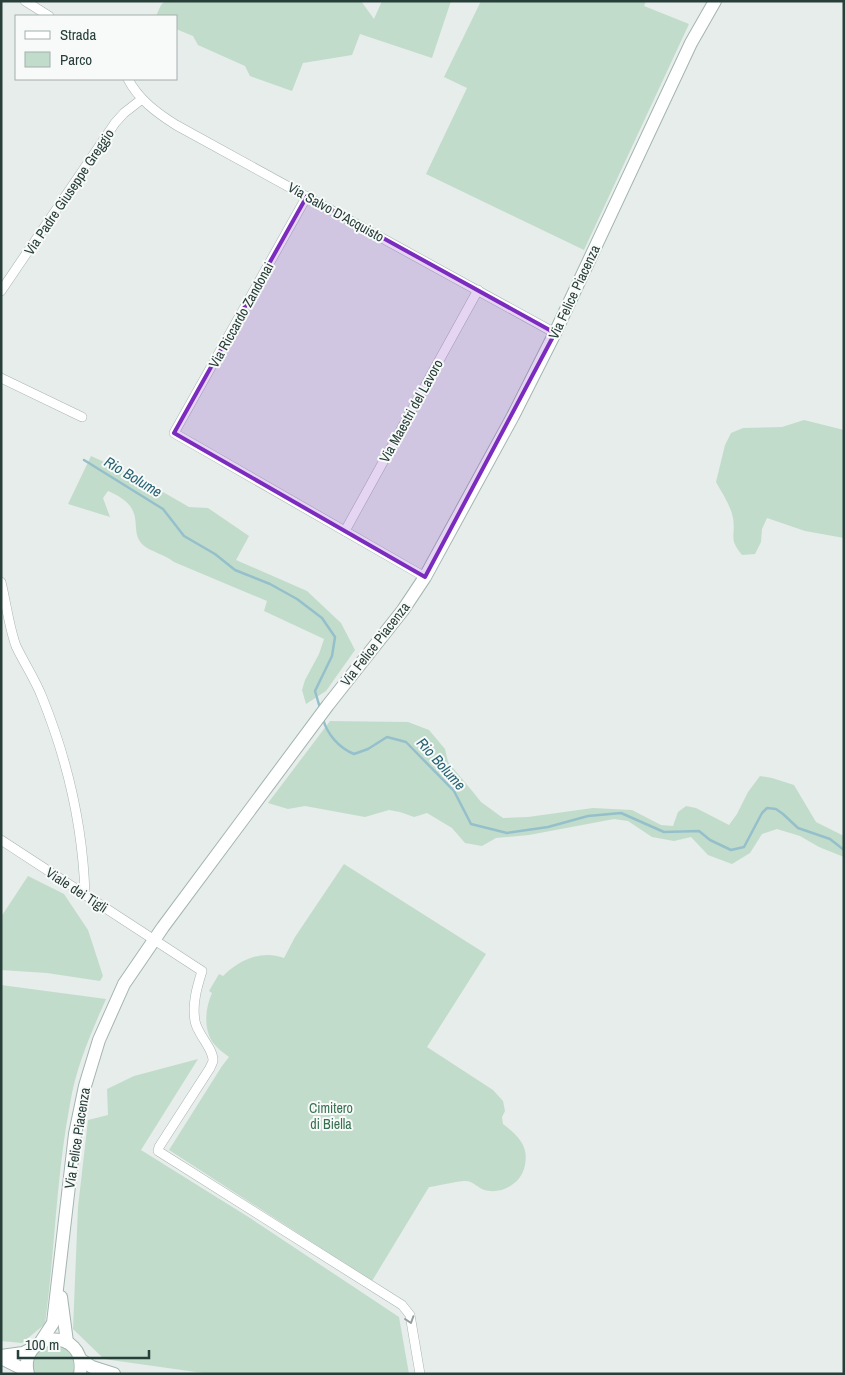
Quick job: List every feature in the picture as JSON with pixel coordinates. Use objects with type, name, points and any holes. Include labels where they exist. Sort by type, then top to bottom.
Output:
[{"type":"street","points":[[25,1],[47,15]]},
{"type":"street","name":"Via Felice Piacenza","points":[[27,1372],[29,1355],[53,1323],[75,1134],[85,1086],[99,1040],[124,984],[154,939],[328,705],[403,610],[425,577],[555,333],[691,44],[715,1]]},
{"type":"street","name":"Via Salvo D'Acquisto","points":[[129,80],[142,99],[176,125],[555,333]]},
{"type":"street","name":"Via Padre Giuseppe Greggio","points":[[1,291],[115,124],[124,113],[142,99]]},
{"type":"street","name":"Via Riccardo Zandonai","points":[[307,196],[174,433],[345,531]]},
{"type":"street","name":"Via Maestri del Lavoro","points":[[345,531],[478,290]]},
{"type":"street","points":[[1,378],[82,417]]},
{"type":"street","points":[[345,531],[425,577]]},
{"type":"street","points":[[1,582],[16,644],[42,696],[63,759],[75,813],[85,895]]},
{"type":"street","name":"Viale dei Tigli","points":[[1,840],[202,971],[196,989],[195,1022],[213,1060],[210,1068],[159,1146],[158,1151],[402,1305],[410,1315],[420,1374]]},
{"type":"street","name":"Via Felice Piacenza","points":[[59,1280],[67,1342]]},
{"type":"street","points":[[1,1357],[22,1353],[54,1339],[67,1342],[77,1352],[80,1359],[80,1374]]},
{"type":"street","points":[[1,1357],[27,1372]]},
{"type":"street","points":[[80,1359],[92,1367],[114,1374]]},
{"type":"highlighted area","points":[[307,196],[555,333],[425,577],[174,433]]},
{"type":"green space","points":[[165,1],[361,1],[374,19],[382,1],[451,1],[432,58],[360,34],[352,55],[303,63],[292,91],[250,76],[245,66],[198,45],[193,36],[178,30],[178,15],[156,15]]},
{"type":"green space","points":[[481,1],[646,1],[644,6],[689,24],[584,250],[426,174],[467,88],[444,77]]},
{"type":"green space","points":[[804,420],[844,430],[844,538],[805,531],[767,518],[762,529],[761,542],[755,554],[742,555],[735,545],[733,537],[734,524],[730,509],[716,482],[725,445],[731,433],[743,428],[782,427]]},
{"type":"green space","points":[[91,456],[137,477],[189,507],[208,508],[249,536],[236,560],[307,591],[341,623],[355,650],[326,691],[306,704],[302,690],[324,639],[264,611],[267,601],[174,562],[143,545],[138,537],[132,509],[125,500],[115,494],[108,491],[103,498],[110,517],[68,504]]},
{"type":"green space","points":[[330,721],[408,722],[429,730],[445,749],[448,762],[481,802],[503,818],[528,817],[593,808],[632,810],[661,825],[673,826],[678,812],[686,806],[696,808],[729,825],[748,792],[760,776],[772,778],[794,785],[816,822],[844,836],[844,857],[819,847],[800,836],[777,829],[762,834],[750,853],[732,864],[708,855],[691,837],[674,841],[652,837],[628,821],[614,819],[529,835],[496,838],[482,846],[465,843],[452,828],[427,813],[414,817],[389,810],[365,817],[305,806],[288,809],[268,803]]},
{"type":"green space","name":"Cimitero di Biella","points":[[344,864],[486,954],[427,1047],[493,1090],[503,1101],[505,1111],[502,1117],[503,1124],[521,1141],[526,1158],[520,1177],[510,1186],[498,1191],[484,1190],[467,1181],[429,1187],[372,1281],[169,1150],[229,1057],[210,1038],[206,1019],[212,993],[209,991],[219,974],[223,976],[250,958],[267,955],[284,958],[295,937]]},
{"type":"green space","points":[[28,876],[64,894],[88,930],[103,976],[100,981],[47,973],[1,970],[1,917]]},
{"type":"green space","points":[[1,985],[106,999],[80,1063],[70,1104],[65,1131],[45,1324],[22,1343],[1,1341]]},
{"type":"green space","points":[[198,1059],[141,1150],[250,1218],[399,1317],[409,1374],[210,1374],[104,1359],[73,1329],[78,1207],[88,1120],[108,1115],[107,1089],[134,1076]]},
{"type":"green space","points":[[51,1344],[68,1350],[73,1360],[74,1374],[33,1374],[31,1366],[37,1351]]},
{"type":"waterway","name":"Rio Bolume","points":[[84,460],[163,509],[184,536],[215,554],[235,570],[270,584],[297,599],[322,618],[335,637],[332,656],[315,691],[320,708]]},
{"type":"waterway","name":"Rio Bolume","points":[[323,719],[327,730],[334,740],[354,754],[368,749],[387,737],[406,742],[454,791],[471,824],[507,833],[548,827],[588,816],[621,813],[664,832],[699,831],[710,840],[731,850],[744,847],[762,813],[767,808],[776,809],[798,828],[830,839],[844,850]]}]
